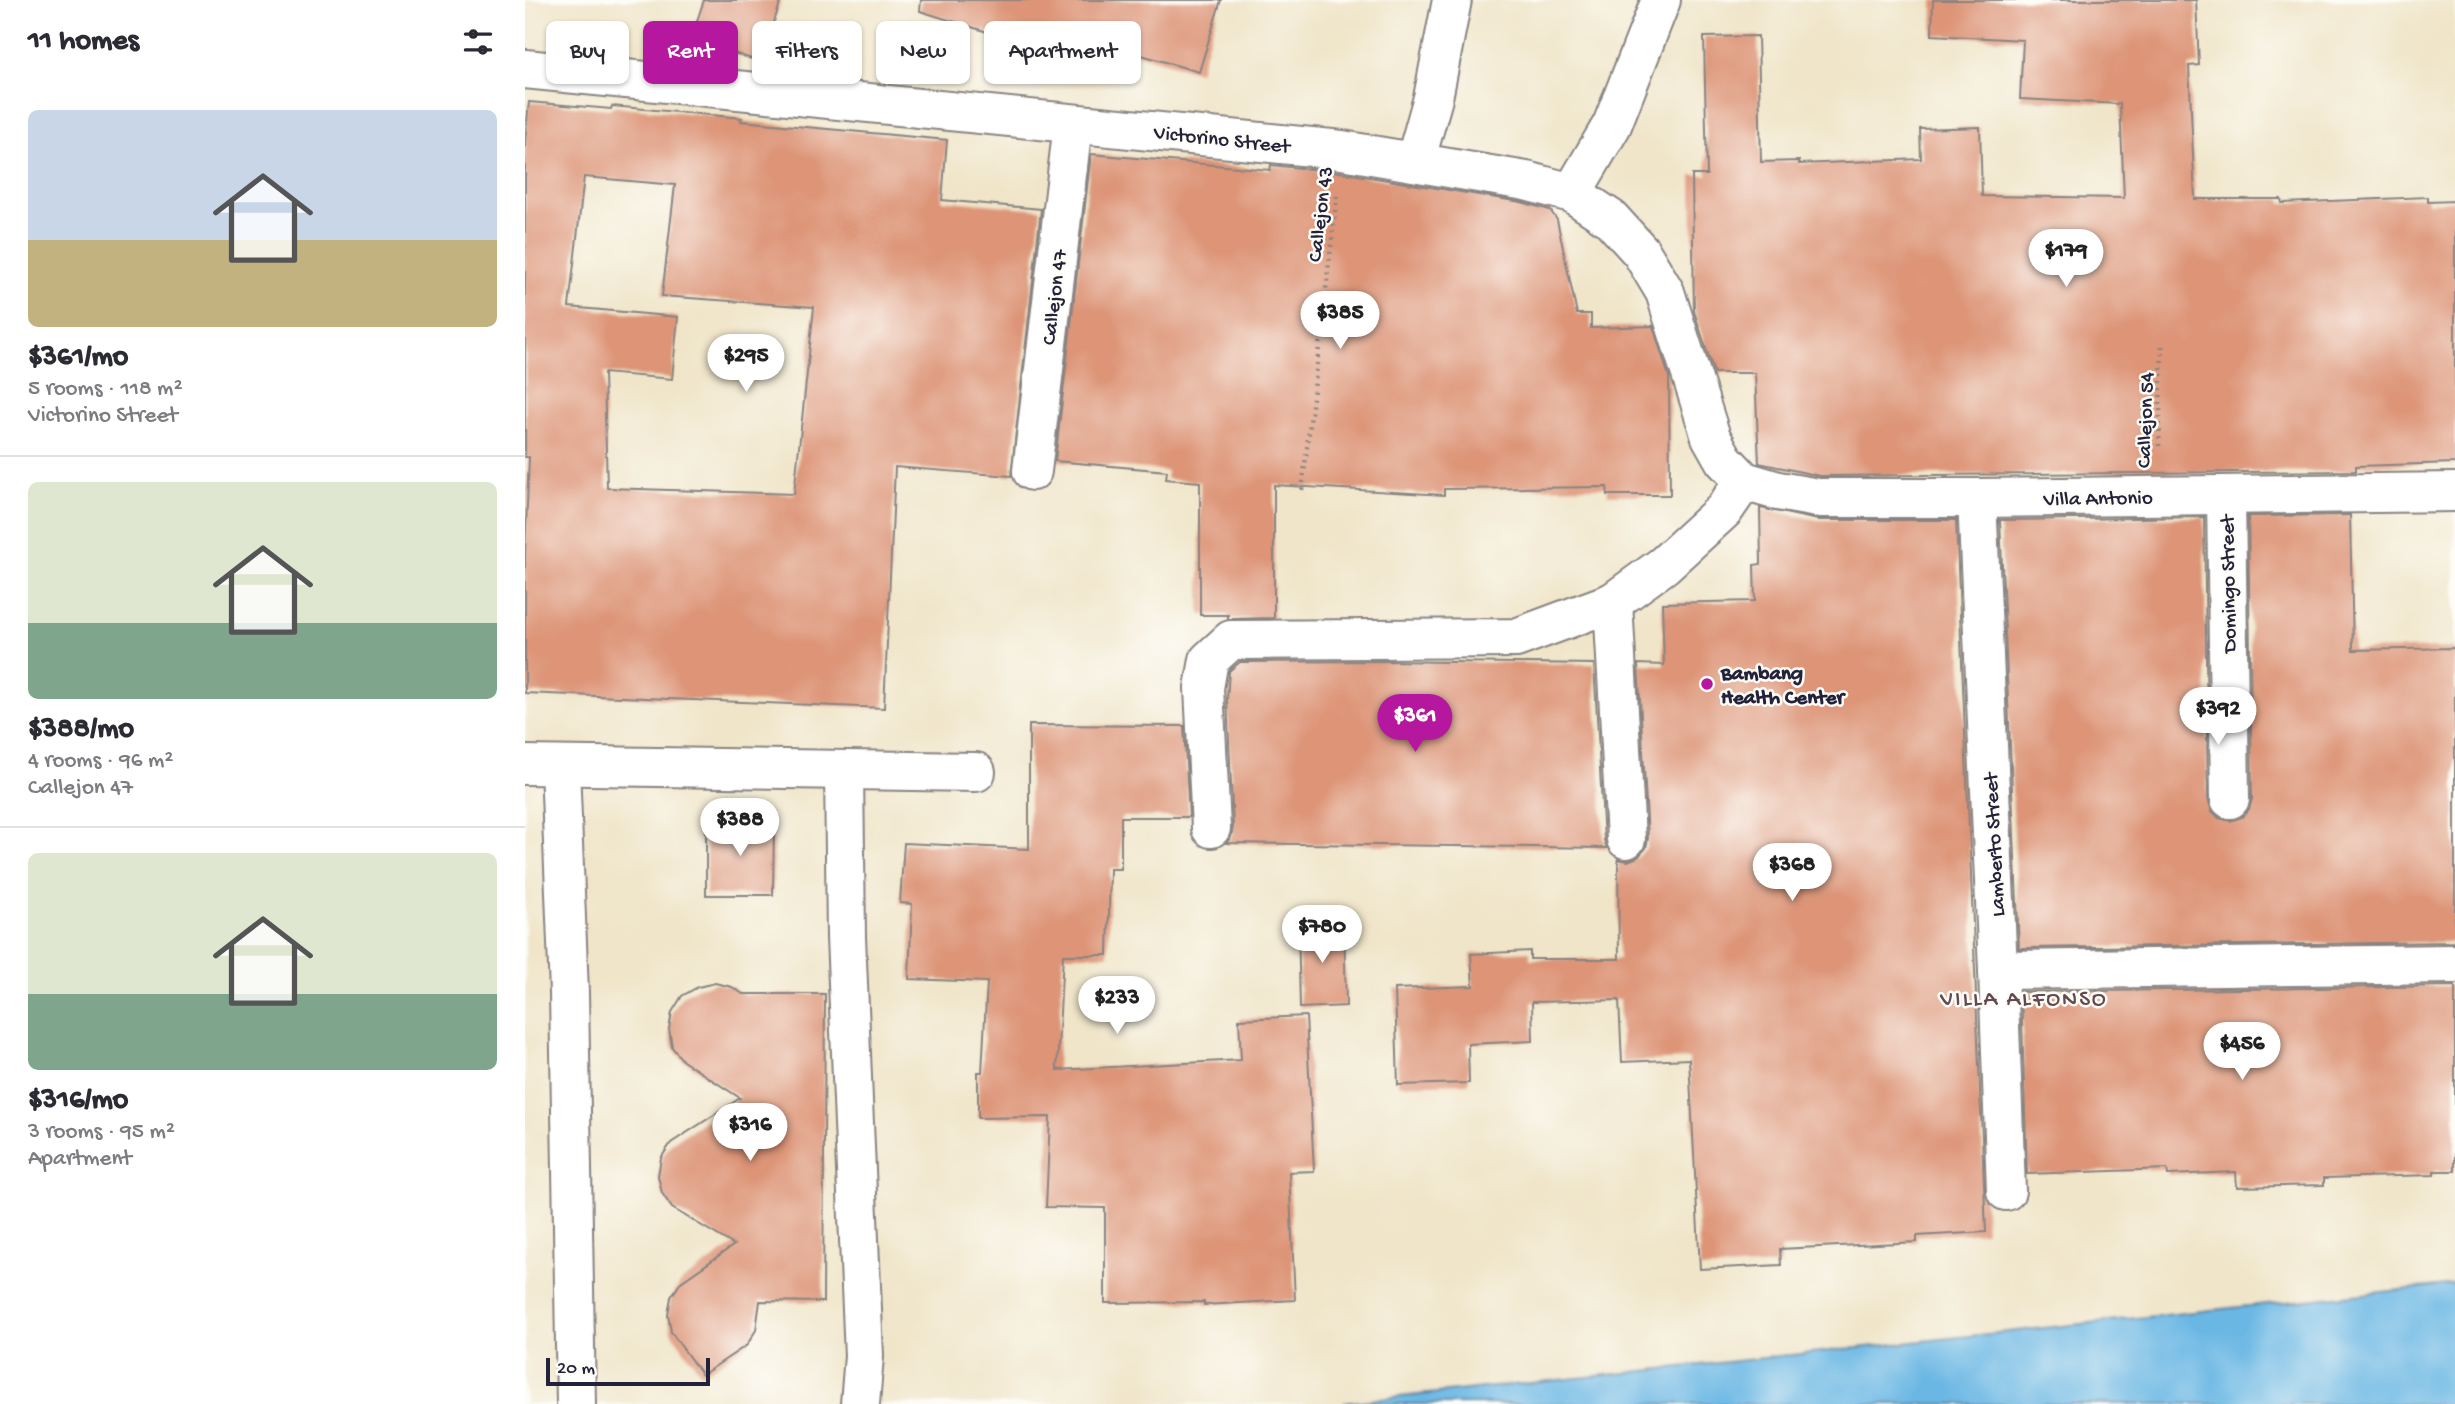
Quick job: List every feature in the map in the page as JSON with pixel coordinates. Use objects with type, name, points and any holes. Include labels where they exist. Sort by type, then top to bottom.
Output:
[{"type":"street","points":[[1415,162],[1433,98],[1452,0]]},
{"type":"street","points":[[1572,193],[1612,125],[1661,0]]},
{"type":"street","name":"Victorino Street","points":[[525,69],[1342,150],[1526,181],[1572,193],[1611,219],[1641,252],[1665,292],[1711,437],[1724,460],[1744,481]]},
{"type":"street","name":"Callejon 47","points":[[1032,471],[1073,124]]},
{"type":"street","points":[[1211,828],[1204,688],[1209,660],[1231,640],[1516,638],[1613,602],[1664,565],[1724,510],[1744,481]]},
{"type":"street","name":"Villa Antonio","points":[[1744,481],[1777,492],[1818,498],[2455,492]]},
{"type":"street","name":"Domingo Street","points":[[2226,495],[2231,799]]},
{"type":"street","name":"Lamberto Street","points":[[1977,498],[1999,970],[2005,1191]]},
{"type":"street","points":[[1613,602],[1626,839]]},
{"type":"street","points":[[576,1404],[570,1007],[543,766],[976,772]]},
{"type":"street","points":[[844,771],[846,937],[864,1356],[860,1404]]},
{"type":"street","points":[[1999,970],[2455,964]]},
{"type":"path","name":"Callejon 43","points":[[1303,490],[1342,150]]},
{"type":"path","name":"Callejon 54","points":[[2157,496],[2162,346]]},
{"type":"water","points":[[2455,1284],[2455,1404],[1344,1404],[1344,1403]]},
{"type":"building","points":[[704,0],[781,0],[774,21],[752,21],[752,59],[738,54],[738,21],[697,21]]},
{"type":"building","points":[[921,0],[1221,0],[1199,72],[1141,55],[1141,21],[984,21],[984,31],[970,27],[970,21],[952,21],[920,11]]},
{"type":"building","points":[[1933,0],[2196,0],[2199,65],[2189,66],[2195,199],[2281,199],[2282,203],[2428,197],[2428,202],[2455,201],[2455,463],[2356,466],[2356,471],[1820,476],[1759,463],[1755,373],[1714,373],[1694,311],[1692,175],[1707,175],[1704,37],[1758,36],[1761,162],[1799,161],[1799,164],[1921,159],[1920,129],[1980,127],[1982,196],[2124,198],[2120,104],[2020,99],[2023,40],[1932,35]]},
{"type":"building","points":[[529,102],[611,109],[612,106],[947,140],[942,200],[1041,209],[1011,476],[895,467],[884,708],[525,693],[525,552],[529,457],[525,457],[525,141]],"holes":[[[584,177],[675,185],[662,296],[814,307],[794,494],[607,488],[604,373],[672,379],[678,317],[569,307]]]},
{"type":"building","points":[[1091,154],[1270,170],[1271,165],[1339,172],[1521,202],[1550,210],[1557,220],[1577,314],[1591,314],[1591,328],[1653,326],[1669,377],[1670,495],[1608,495],[1607,487],[1444,489],[1444,495],[1274,485],[1274,618],[1228,619],[1228,615],[1200,615],[1200,482],[1166,479],[1167,471],[1055,461]]},
{"type":"building","points":[[1760,508],[1818,520],[1956,520],[1986,1232],[1917,1236],[1917,1242],[1780,1249],[1781,1265],[1700,1269],[1689,1059],[1622,1062],[1619,1000],[1532,1002],[1533,1041],[1468,1044],[1469,1083],[1398,1085],[1395,989],[1473,986],[1471,954],[1530,951],[1530,959],[1619,959],[1618,859],[1628,861],[1638,857],[1646,848],[1648,838],[1638,664],[1664,665],[1662,603],[1755,601],[1754,565],[1761,564]]},
{"type":"building","points":[[2350,515],[2353,650],[2455,648],[2455,942],[2019,948],[2000,520],[2204,517],[2208,799],[2212,811],[2219,818],[2230,821],[2242,817],[2249,809],[2252,799],[2248,516]]},
{"type":"building","points":[[1240,662],[1594,664],[1604,840],[1607,848],[1226,843],[1231,837],[1233,827],[1227,700],[1229,671]]},
{"type":"building","points":[[1029,725],[1184,726],[1189,817],[1121,817],[1121,869],[1110,869],[1108,955],[1063,955],[1057,1070],[1241,1060],[1239,1019],[1306,1016],[1314,1171],[1289,1172],[1295,1300],[1204,1305],[1204,1302],[1105,1303],[1105,1208],[1046,1207],[1050,1117],[978,1118],[978,1072],[982,1072],[987,982],[909,979],[912,904],[900,903],[904,843],[1029,849]]},
{"type":"building","points":[[706,821],[774,822],[773,895],[706,895]]},
{"type":"building","points":[[1344,922],[1346,1006],[1300,1008],[1298,924]]},
{"type":"building","points":[[715,983],[732,987],[743,994],[825,994],[823,1302],[760,1301],[756,1330],[747,1345],[702,1375],[671,1332],[668,1315],[671,1297],[681,1282],[734,1245],[672,1208],[662,1193],[658,1176],[661,1158],[671,1143],[740,1098],[683,1061],[672,1047],[669,1029],[672,1012],[682,996],[698,987]]},
{"type":"building","points":[[2455,986],[2455,1171],[2434,1171],[2434,1175],[2324,1178],[2324,1185],[2237,1187],[2236,1172],[2168,1175],[2167,1169],[2027,1174],[2021,992]]},
{"type":"place","name":"Bambang Health Center","points":[[1707,684]]},
{"type":"district","name":"VILLA ALFONSO","points":[[2024,997]]}]
